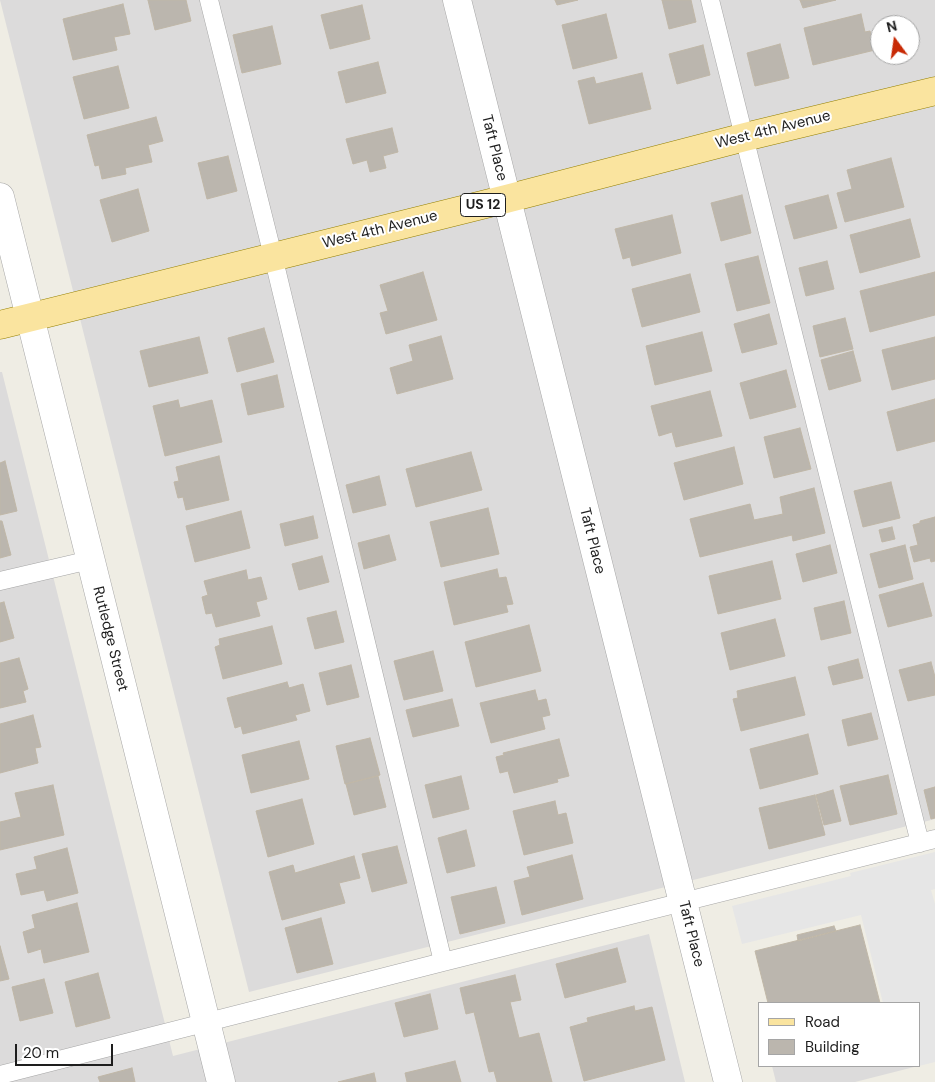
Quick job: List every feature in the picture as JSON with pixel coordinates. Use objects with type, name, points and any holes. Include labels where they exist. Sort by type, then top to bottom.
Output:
[{"type":"main road","name":"West 4th Avenue","points":[[0,324],[935,91]]},
{"type":"street","name":"Taft Place","points":[[457,0],[728,1082]]},
{"type":"street","name":"Rutledge Street","points":[[0,197],[221,1082]]},
{"type":"lane","points":[[209,0],[273,256],[443,962]]},
{"type":"lane","points":[[0,1075],[928,841],[710,0]]},
{"type":"lane","points":[[0,581],[90,560]]},
{"type":"shaded area","points":[[0,0],[935,0],[935,819],[249,992]]},
{"type":"shaded area","points":[[0,372],[2,372],[173,1056],[649,934],[685,1082],[0,1082]]},
{"type":"shaded area","points":[[935,852],[935,889],[931,890],[935,904],[935,1062],[920,1066],[920,1002],[883,1002],[861,915],[742,944],[732,906],[851,876],[850,873]]},
{"type":"shaded area","points":[[772,1067],[914,1067],[855,1082],[776,1082]]},
{"type":"building","points":[[148,0],[186,0],[191,21],[155,30]]},
{"type":"building","points":[[555,0],[578,0],[557,5]]},
{"type":"building","points":[[662,0],[691,0],[696,22],[669,29]]},
{"type":"building","points":[[800,0],[836,0],[803,8]]},
{"type":"building","points":[[123,4],[130,34],[114,37],[117,50],[73,60],[63,19]]},
{"type":"building","points":[[362,5],[370,39],[330,49],[321,15]]},
{"type":"building","points":[[606,14],[617,58],[573,69],[562,25]]},
{"type":"building","points":[[861,14],[865,32],[870,31],[870,51],[813,65],[804,28]]},
{"type":"building","points":[[272,26],[281,64],[242,73],[233,35]]},
{"type":"building","points":[[780,44],[789,78],[755,86],[747,53]]},
{"type":"building","points":[[703,45],[710,75],[677,84],[669,54]]},
{"type":"building","points":[[378,62],[386,93],[346,103],[338,72]]},
{"type":"building","points":[[118,66],[129,108],[84,119],[73,77]]},
{"type":"building","points":[[642,73],[651,109],[589,124],[578,81],[594,77],[596,84]]},
{"type":"building","points":[[156,117],[163,141],[148,145],[152,162],[125,168],[126,174],[102,179],[99,165],[95,166],[87,135]]},
{"type":"building","points":[[392,128],[398,152],[383,156],[386,168],[370,172],[367,160],[353,164],[346,139]]},
{"type":"building","points":[[228,156],[237,191],[207,199],[198,163]]},
{"type":"building","points":[[891,158],[904,207],[845,222],[837,193],[852,189],[847,170]]},
{"type":"building","points":[[138,189],[149,231],[112,242],[100,200]]},
{"type":"building","points":[[742,195],[751,233],[721,241],[711,203]]},
{"type":"building","points":[[828,195],[837,228],[794,239],[785,206]]},
{"type":"building","points":[[672,215],[681,253],[632,266],[630,257],[623,259],[615,229]]},
{"type":"building","points":[[910,219],[920,257],[860,273],[850,235]]},
{"type":"building","points":[[758,256],[770,303],[737,311],[725,264]]},
{"type":"building","points":[[827,261],[834,289],[806,296],[799,268]]},
{"type":"building","points":[[423,272],[437,320],[386,334],[380,313],[388,311],[380,285]]},
{"type":"building","points":[[935,272],[935,315],[870,332],[860,291]]},
{"type":"building","points":[[690,274],[700,312],[642,327],[632,289]]},
{"type":"building","points":[[769,314],[777,344],[742,353],[734,324]]},
{"type":"building","points":[[845,318],[853,349],[820,357],[813,326]]},
{"type":"building","points":[[264,328],[274,362],[237,372],[228,338]]},
{"type":"building","points":[[702,332],[712,371],[655,385],[646,346]]},
{"type":"building","points":[[441,336],[453,379],[397,394],[390,368],[413,361],[409,345]]},
{"type":"building","points":[[199,337],[208,373],[149,387],[140,351]]},
{"type":"building","points":[[935,337],[935,379],[892,390],[882,350]]},
{"type":"building","points":[[853,351],[861,381],[829,390],[821,360]]},
{"type":"building","points":[[786,370],[796,407],[750,419],[740,383]]},
{"type":"building","points":[[277,375],[284,407],[248,415],[241,384]]},
{"type":"building","points":[[710,391],[722,436],[676,447],[672,432],[659,436],[651,406]]},
{"type":"building","points":[[935,399],[935,441],[897,451],[887,412]]},
{"type":"building","points":[[178,400],[180,408],[212,400],[222,442],[165,456],[153,406]]},
{"type":"building","points":[[800,428],[811,469],[774,478],[764,437]]},
{"type":"building","points":[[734,447],[743,484],[684,500],[674,463]]},
{"type":"building","points":[[471,452],[482,490],[416,507],[406,469]]},
{"type":"building","points":[[219,456],[229,500],[186,510],[183,497],[178,498],[174,482],[179,481],[176,467]]},
{"type":"building","points":[[5,461],[17,511],[0,515],[0,463]]},
{"type":"building","points":[[379,476],[386,505],[353,513],[346,485]]},
{"type":"building","points":[[891,482],[900,518],[863,527],[854,491]]},
{"type":"building","points":[[814,488],[825,533],[793,541],[792,535],[700,557],[690,519],[750,504],[754,520],[783,514],[780,497]]},
{"type":"building","points":[[488,508],[499,554],[441,567],[430,522]]},
{"type":"building","points":[[241,511],[250,548],[195,562],[186,526]]},
{"type":"building","points":[[313,516],[318,538],[285,546],[280,524]]},
{"type":"building","points":[[935,517],[935,561],[931,562],[930,558],[914,562],[910,547],[918,545],[913,525]]},
{"type":"building","points":[[0,521],[2,521],[11,555],[0,558]]},
{"type":"building","points":[[892,527],[895,539],[882,542],[879,530]]},
{"type":"building","points":[[389,535],[396,560],[364,569],[358,543]]},
{"type":"building","points":[[830,545],[837,573],[803,582],[796,554]]},
{"type":"building","points":[[905,545],[913,579],[879,588],[870,554]]},
{"type":"building","points":[[322,556],[329,582],[299,590],[292,564]]},
{"type":"building","points":[[772,561],[781,599],[718,614],[709,576]]},
{"type":"building","points":[[497,569],[499,578],[506,577],[513,604],[506,605],[508,612],[454,625],[444,582]]},
{"type":"building","points":[[246,570],[248,580],[261,577],[267,599],[256,602],[260,616],[216,627],[212,613],[206,614],[202,597],[208,595],[204,581]]},
{"type":"building","points":[[923,583],[932,616],[888,627],[879,595]]},
{"type":"building","points":[[844,601],[851,633],[821,640],[814,608]]},
{"type":"building","points":[[4,602],[14,638],[0,642],[0,603]]},
{"type":"building","points":[[336,611],[344,642],[315,649],[307,618]]},
{"type":"building","points":[[775,619],[785,656],[730,670],[721,633]]},
{"type":"building","points":[[529,625],[541,671],[476,687],[465,642]]},
{"type":"building","points":[[272,626],[282,664],[223,679],[215,647],[220,645],[219,639]]},
{"type":"building","points":[[433,651],[443,691],[404,700],[394,661]]},
{"type":"building","points":[[19,658],[28,689],[23,691],[26,702],[0,708],[0,663]]},
{"type":"building","points":[[858,659],[863,678],[833,685],[828,667]]},
{"type":"building","points":[[931,662],[935,677],[935,695],[908,701],[899,670]]},
{"type":"building","points":[[351,665],[359,697],[327,705],[319,673]]},
{"type":"building","points":[[795,677],[805,715],[741,731],[733,699],[738,698],[737,691]]},
{"type":"building","points":[[287,682],[289,688],[303,684],[310,711],[295,715],[297,720],[243,734],[241,726],[235,728],[227,698]]},
{"type":"building","points":[[535,690],[538,701],[546,699],[550,715],[542,717],[545,729],[491,743],[480,703]]},
{"type":"building","points":[[452,699],[459,726],[413,737],[406,710]]},
{"type":"building","points":[[871,713],[878,739],[848,746],[842,720]]},
{"type":"building","points":[[33,715],[41,747],[35,748],[38,763],[0,773],[0,724]]},
{"type":"building","points":[[808,734],[818,774],[760,789],[750,749]]},
{"type":"building","points":[[370,738],[380,775],[345,784],[336,746]]},
{"type":"building","points":[[559,739],[569,776],[557,779],[558,782],[514,793],[508,771],[500,773],[496,757],[504,755],[503,753]]},
{"type":"building","points":[[299,741],[309,779],[251,793],[242,755]]},
{"type":"building","points":[[888,775],[897,814],[850,825],[840,786]]},
{"type":"building","points":[[378,776],[386,807],[354,815],[346,784]]},
{"type":"building","points":[[461,776],[469,809],[433,818],[425,785]]},
{"type":"building","points":[[53,785],[64,835],[0,850],[0,822],[21,817],[15,793]]},
{"type":"building","points":[[935,787],[935,818],[931,819],[924,790]]},
{"type":"building","points":[[833,790],[841,821],[824,825],[816,795]]},
{"type":"building","points":[[815,795],[825,835],[769,849],[759,808]]},
{"type":"building","points":[[302,799],[314,844],[268,857],[256,811]]},
{"type":"building","points":[[555,801],[558,815],[566,813],[573,843],[524,855],[513,811]]},
{"type":"building","points":[[466,830],[475,866],[447,873],[438,838]]},
{"type":"building","points":[[397,846],[407,883],[372,892],[362,854]]},
{"type":"building","points":[[67,848],[78,893],[47,901],[44,890],[21,895],[16,874],[37,869],[34,857]]},
{"type":"building","points":[[572,855],[583,899],[522,915],[514,881],[530,877],[527,867]]},
{"type":"building","points":[[354,856],[360,878],[339,883],[345,903],[282,920],[269,872],[293,865],[295,873]]},
{"type":"building","points":[[496,887],[505,923],[460,934],[451,897]]},
{"type":"building","points":[[77,903],[89,952],[44,963],[41,949],[28,953],[23,932],[35,928],[32,915]]},
{"type":"building","points":[[321,918],[333,964],[297,973],[285,928]]},
{"type":"building","points":[[860,925],[880,1002],[768,1002],[755,951]]},
{"type":"building","points":[[834,926],[836,931],[798,941],[797,935]]},
{"type":"building","points":[[0,946],[9,979],[0,981]]},
{"type":"building","points":[[617,948],[626,982],[565,998],[556,964]]},
{"type":"building","points":[[98,973],[110,1018],[76,1027],[65,982]]},
{"type":"building","points":[[515,975],[521,1000],[510,1002],[519,1038],[539,1033],[552,1082],[497,1082],[494,1071],[489,1072],[474,1012],[466,1014],[460,988]]},
{"type":"building","points":[[44,979],[53,1013],[20,1021],[12,987]]},
{"type":"building","points":[[430,994],[438,1029],[404,1037],[395,1003]]},
{"type":"building","points":[[634,1006],[635,1011],[652,1007],[665,1060],[584,1081],[570,1027],[588,1022],[587,1018]]},
{"type":"building","points":[[455,1061],[461,1082],[407,1082],[405,1073]]},
{"type":"building","points":[[132,1068],[135,1082],[100,1082],[98,1077]]},
{"type":"building","points":[[374,1073],[376,1082],[338,1082]]}]
